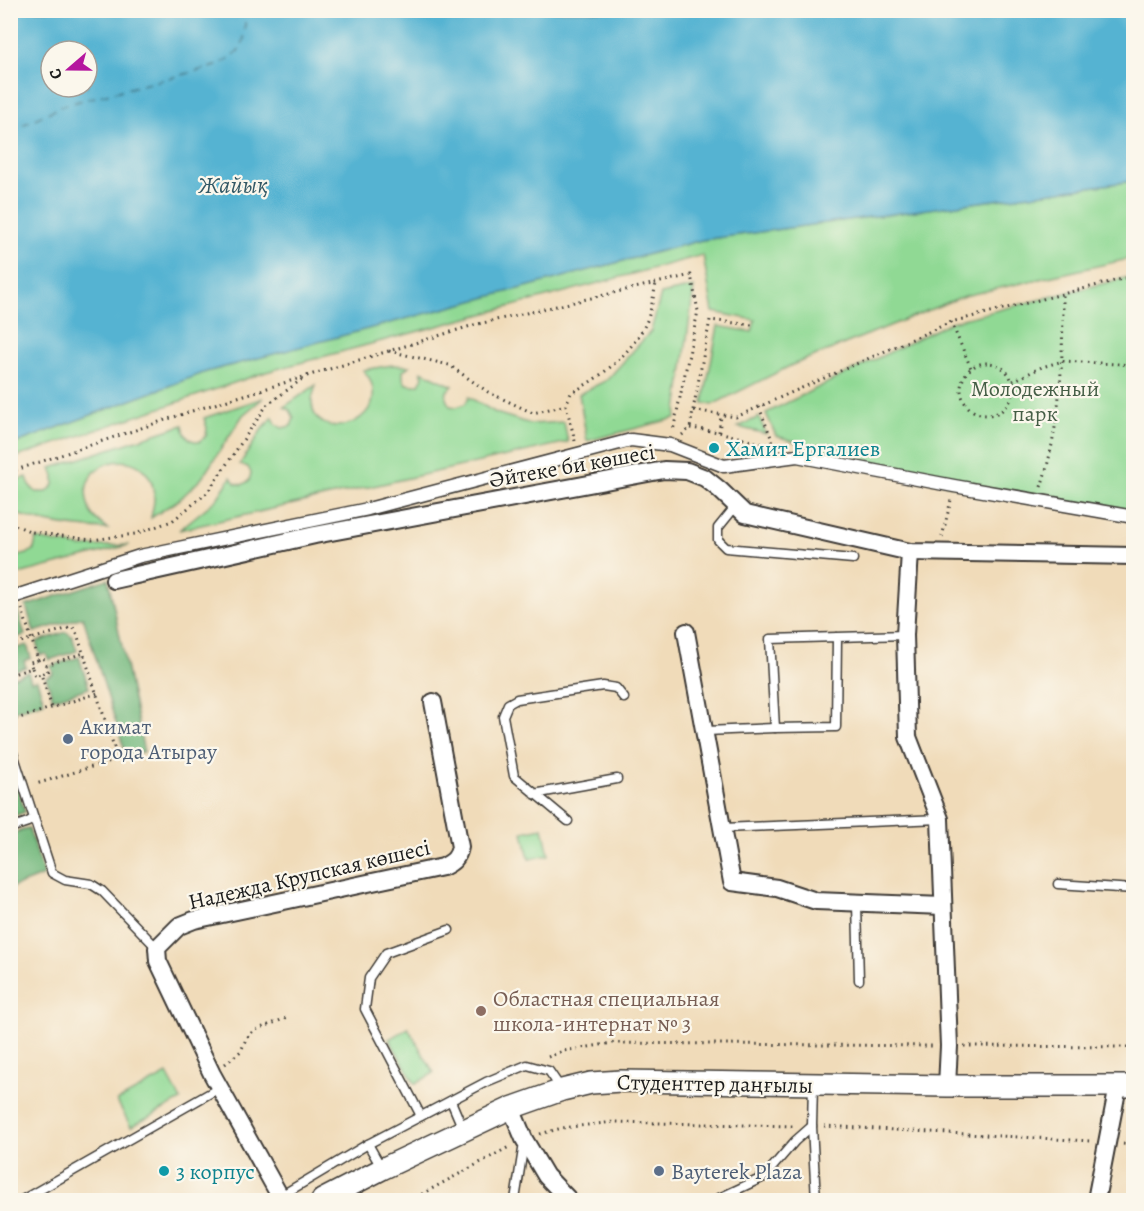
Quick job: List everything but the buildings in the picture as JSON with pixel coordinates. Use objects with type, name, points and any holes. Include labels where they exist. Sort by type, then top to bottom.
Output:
[{"type":"street","points":[[14,597],[140,556],[368,510],[631,440],[670,446],[724,466],[797,456],[1134,517]]},
{"type":"street","name":"Әйтеке би көшесі","points":[[114,580],[315,535],[664,470],[687,471],[705,478],[745,514],[910,552],[1134,556]]},
{"type":"street","points":[[910,552],[905,635],[908,737],[940,819],[949,1046],[947,1086]]},
{"type":"street","points":[[686,632],[732,882],[777,888],[816,901],[943,906]]},
{"type":"street","name":"Надежда Крупская көшесі","points":[[157,948],[180,926],[194,920],[443,867],[452,862],[458,855],[460,847],[433,702]]},
{"type":"street","points":[[157,948],[158,961],[215,1081],[281,1199]]},
{"type":"street","name":"Студенттер даңғылы","points":[[322,1200],[463,1129],[562,1090],[591,1083],[621,1081],[1126,1086]]},
{"type":"street","points":[[1096,1200],[1106,1143],[1126,1086]]},
{"type":"street","points":[[512,1108],[524,1139],[546,1176],[569,1200]]},
{"type":"lane","points":[[735,507],[718,528],[718,540],[726,548],[853,559]]},
{"type":"lane","points":[[775,728],[770,639],[905,635]]},
{"type":"lane","points":[[706,731],[836,727],[837,637]]},
{"type":"lane","points":[[568,821],[514,776],[503,716],[508,704],[517,699],[603,686],[616,688],[624,698]]},
{"type":"lane","points":[[10,744],[52,873],[65,880],[91,884],[102,891],[157,948]]},
{"type":"lane","points":[[534,794],[617,779]]},
{"type":"lane","points":[[10,828],[34,818]]},
{"type":"lane","points":[[723,828],[940,819]]},
{"type":"lane","points":[[1058,884],[1134,889]]},
{"type":"lane","points":[[857,904],[859,980]]},
{"type":"lane","points":[[421,1116],[365,1009],[369,978],[386,953],[449,930]]},
{"type":"lane","points":[[281,1199],[368,1144],[486,1082],[527,1065],[549,1071],[562,1090]]},
{"type":"lane","points":[[22,1200],[215,1081]]},
{"type":"lane","points":[[813,1084],[812,1126],[816,1200]]},
{"type":"lane","points":[[451,1101],[463,1129]]},
{"type":"lane","points":[[716,1200],[764,1177],[795,1141],[812,1126]]},
{"type":"lane","points":[[515,1200],[524,1139]]},
{"type":"lane","points":[[368,1144],[382,1168]]},
{"type":"path","points":[[10,472],[192,411],[474,325],[691,275],[698,311],[670,446]]},
{"type":"path","points":[[693,410],[735,417],[951,322],[1134,276]]},
{"type":"path","points":[[578,454],[566,405],[571,393],[597,379],[626,352],[645,324],[656,284]]},
{"type":"path","points":[[1037,501],[1050,461],[1063,362],[1063,293]]},
{"type":"path","points":[[670,446],[690,428],[710,320],[752,325]]},
{"type":"path","points":[[951,322],[971,368]]},
{"type":"path","points":[[388,351],[448,365],[488,392],[533,413],[566,405]]},
{"type":"path","points":[[984,362],[1002,367],[1013,381],[1012,399],[1006,407],[999,412],[981,415],[968,407],[961,393],[963,378],[971,368],[984,362]]},
{"type":"path","points":[[1013,381],[1042,367],[1063,362],[1134,365]]},
{"type":"path","points":[[10,523],[32,532],[92,540],[135,534],[172,521],[207,493],[267,405],[307,376]]},
{"type":"path","points":[[690,428],[719,432],[774,447],[759,407]]},
{"type":"path","points":[[719,432],[722,415]]},
{"type":"path","points":[[939,551],[954,486]]},
{"type":"path","points":[[14,597],[38,660]]},
{"type":"path","points":[[10,645],[73,627],[98,693],[115,750],[114,758],[108,762],[25,787]]},
{"type":"path","points":[[46,665],[84,653]]},
{"type":"path","points":[[43,658],[48,672],[35,676],[30,663],[38,660],[43,658]]},
{"type":"path","points":[[10,675],[32,668]]},
{"type":"path","points":[[41,674],[52,708]]},
{"type":"path","points":[[10,721],[98,693]]},
{"type":"path","points":[[215,1081],[242,1051],[246,1039],[253,1031],[289,1017]]},
{"type":"path","points":[[527,1065],[562,1051],[614,1043],[1134,1047]]},
{"type":"path","points":[[411,1200],[524,1139],[562,1128],[614,1122],[812,1126],[1061,1138],[1134,1145]]},
{"type":"green space","points":[[1133,181],[1133,258],[964,296],[792,365],[712,405],[703,403],[718,326],[752,332],[755,320],[713,312],[703,255],[266,372],[11,459],[11,445],[206,372],[702,240]]},
{"type":"green space","name":"Молодежный парк","points":[[1133,276],[1133,517],[954,486],[776,436],[766,413],[951,322]]},
{"type":"green space","points":[[694,287],[676,418],[587,441],[579,394],[607,380],[651,331],[661,294]]},
{"type":"green space","points":[[392,365],[409,366],[403,371],[406,384],[419,384],[423,377],[421,371],[453,386],[447,391],[446,399],[450,406],[457,407],[465,404],[469,397],[496,413],[531,424],[564,422],[568,442],[179,530],[217,499],[231,477],[235,483],[242,485],[249,481],[251,473],[248,467],[240,464],[262,429],[273,417],[276,424],[282,428],[291,426],[294,418],[290,410],[284,407],[316,385],[312,401],[316,416],[324,423],[336,426],[348,424],[360,418],[369,409],[373,397],[370,380],[363,370]]},
{"type":"green space","points":[[263,398],[243,415],[202,478],[180,499],[151,518],[154,498],[150,478],[141,468],[129,462],[103,465],[93,473],[87,485],[90,512],[108,529],[59,525],[11,512],[11,482],[27,477],[30,486],[36,492],[47,492],[54,485],[51,468],[183,425],[185,434],[191,440],[199,442],[206,436],[207,428],[204,418]]},
{"type":"green space","points":[[759,417],[766,434],[738,427]]},
{"type":"green space","points":[[36,539],[81,547],[129,545],[11,576],[11,550],[18,556],[27,554],[34,549]]},
{"type":"green space","points":[[108,579],[144,752],[126,755],[83,617],[34,632],[26,606]]},
{"type":"green space","points":[[17,609],[25,635],[11,639],[11,611]]},
{"type":"green space","points":[[66,632],[72,636],[77,651],[49,660],[46,654],[40,655],[36,642]]},
{"type":"green space","points":[[27,645],[31,658],[24,661],[26,667],[11,672],[11,650]]},
{"type":"green space","points":[[79,657],[89,688],[53,699],[46,677],[53,674],[51,666]]},
{"type":"green space","points":[[28,672],[31,681],[37,680],[44,702],[11,712],[11,678]]},
{"type":"green space","points":[[11,766],[25,812],[10,817]]},
{"type":"green space","points":[[29,828],[44,875],[11,888],[11,834]]},
{"type":"green space","points":[[543,828],[549,855],[529,859],[523,832]]},
{"type":"green space","points":[[408,1028],[434,1073],[415,1084],[389,1039]]},
{"type":"green space","points":[[167,1074],[181,1100],[131,1127],[117,1101]]},
{"type":"water","name":"Жайық","points":[[11,10],[1133,11],[1133,181],[702,240],[206,372],[11,445]]},
{"type":"ferry route","points":[[10,131],[64,105],[216,66],[239,50],[244,38],[245,10]]},
{"type":"place","name":"Хамит Ергалиев","points":[[714,448]]},
{"type":"place","name":"Акимат города Атырау","points":[[68,739]]},
{"type":"place","name":"Областная специальная школа-интернат № 3","points":[[481,1011]]},
{"type":"place","name":"3 корпус","points":[[164,1171]]},
{"type":"place","name":"Bayterek Plaza","points":[[659,1171]]}]
